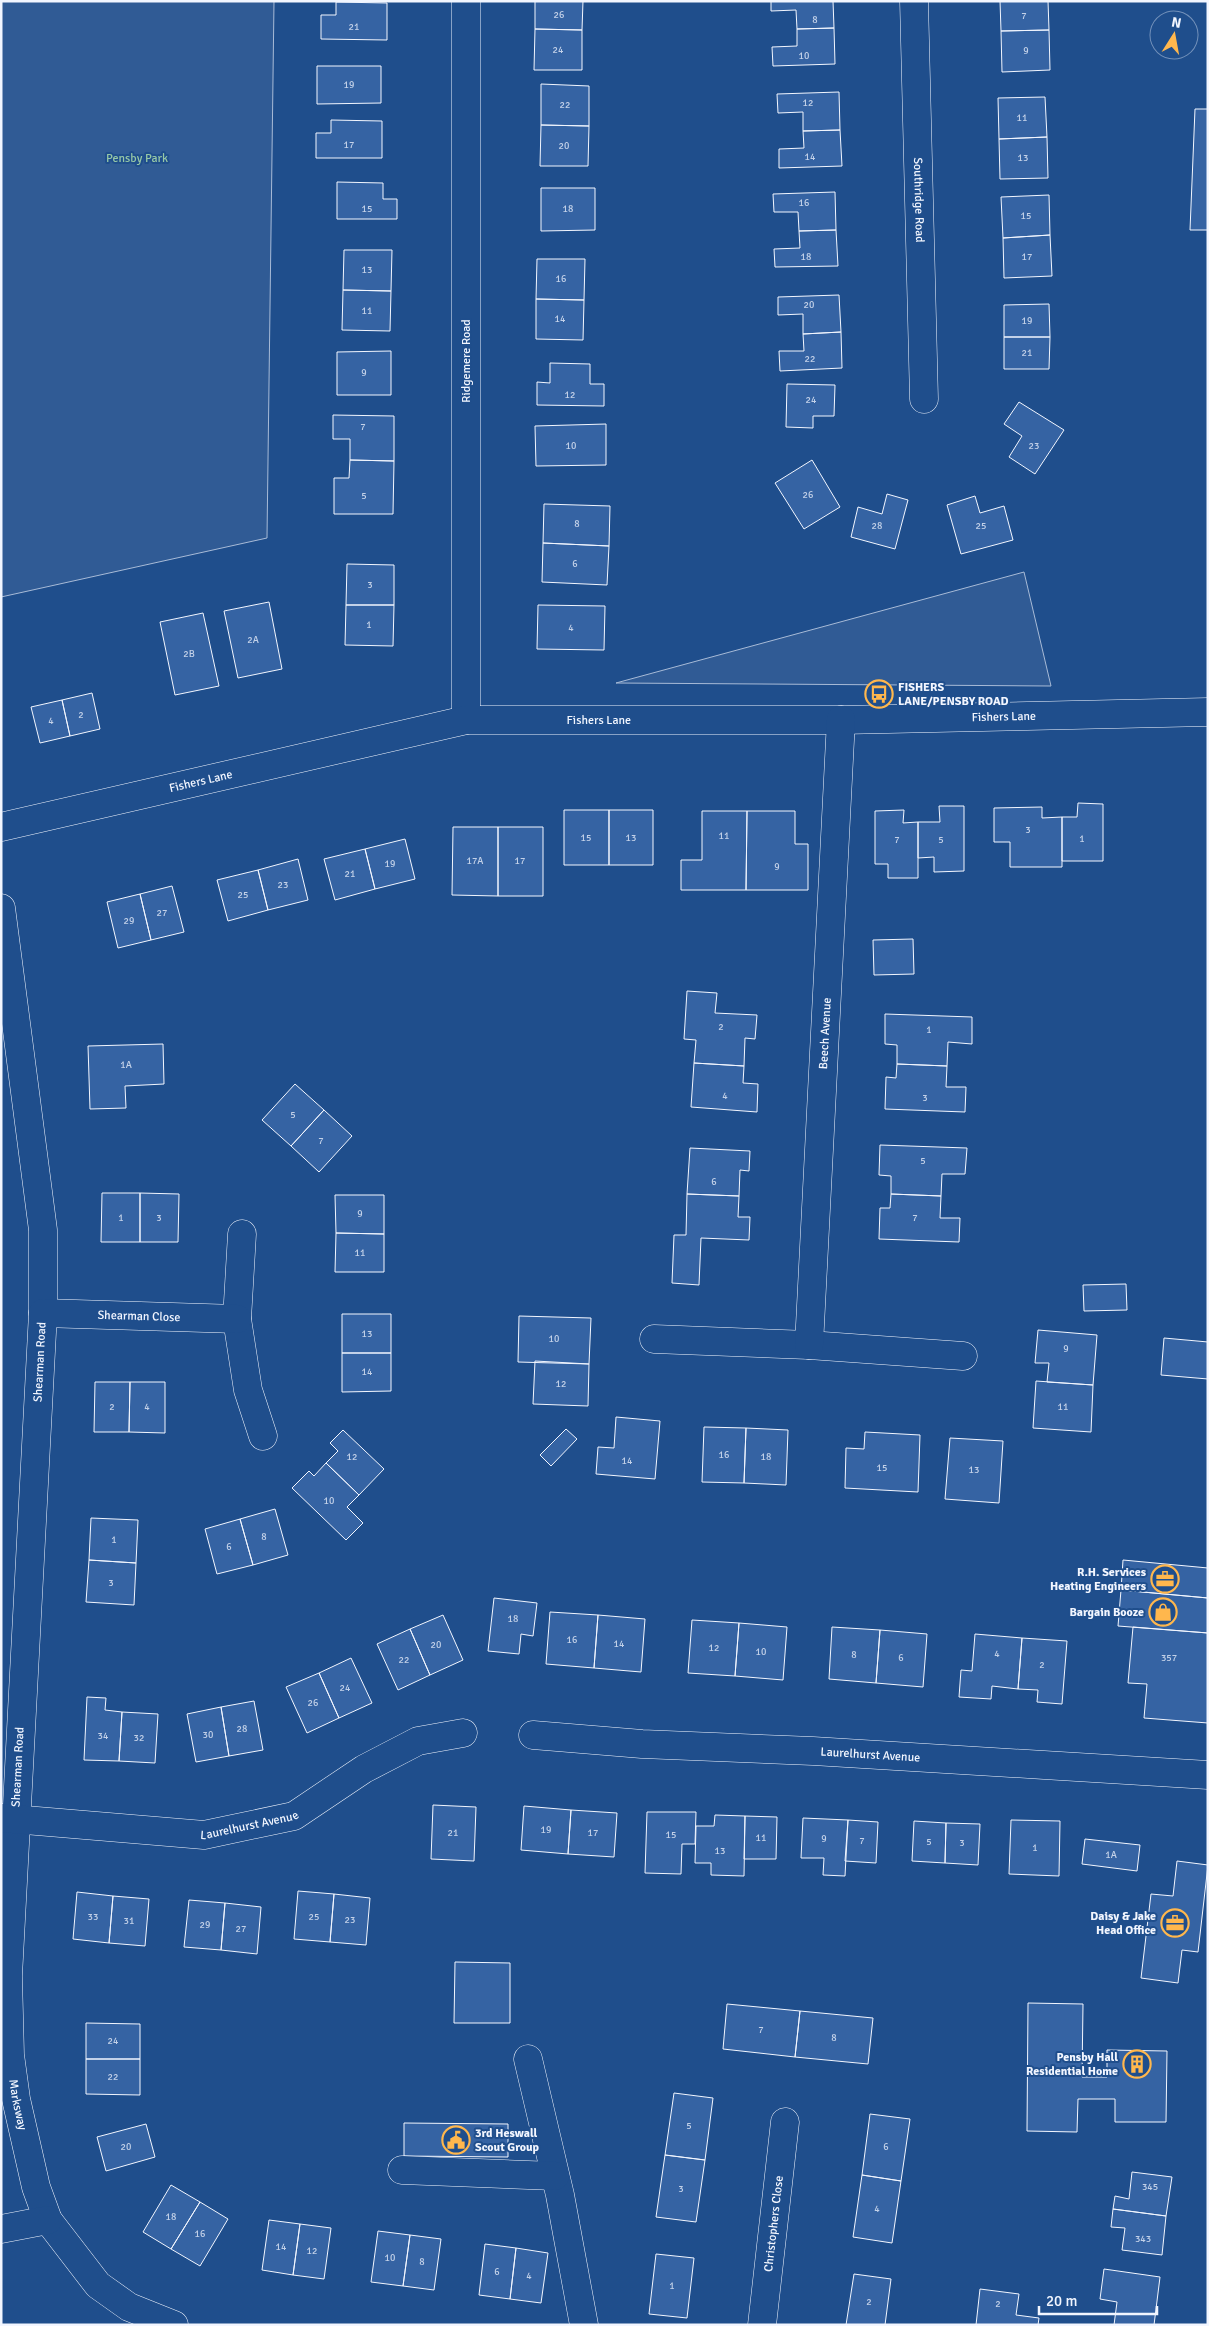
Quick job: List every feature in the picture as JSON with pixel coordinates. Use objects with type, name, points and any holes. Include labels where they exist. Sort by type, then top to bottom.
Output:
[{"type":"street","name":"Ridgemere Road","points":[[466,1],[466,720]]},
{"type":"street","name":"Southridge Road","points":[[914,1],[924,399]]},
{"type":"street","name":"Fishers Lane","points":[[1,827],[466,720],[841,720],[1208,712]]},
{"type":"street","name":"Beech Avenue","points":[[809,1346],[841,720]]},
{"type":"street","name":"Shearman Road","points":[[1,908],[43,1230],[43,1313],[8,1819]]},
{"type":"street","points":[[242,1234],[237,1319],[248,1390],[263,1436]]},
{"type":"street","name":"Shearman Close","points":[[43,1313],[237,1319]]},
{"type":"street","points":[[654,1339],[809,1346],[963,1356]]},
{"type":"street","name":"Laurelhurst Avenue","points":[[8,1819],[204,1835],[294,1816],[364,1769],[418,1741],[464,1733]]},
{"type":"street","name":"Laurelhurst Avenue","points":[[533,1735],[642,1744],[813,1751],[1208,1775]]},
{"type":"street","name":"Marksway","points":[[8,1819],[10,2055],[16,2099],[36,2187],[48,2220],[98,2285],[129,2308],[174,2325]]},
{"type":"street","points":[[528,2059],[555,2176],[584,2325]]},
{"type":"street","name":"Christophers Close","points":[[762,2325],[785,2122]]},
{"type":"street","points":[[402,2170],[555,2176]]},
{"type":"street","points":[[1,2229],[48,2220]]},
{"type":"shaded area","name":"Pensby Park","points":[[1,1],[274,1],[267,538],[1,597]]},
{"type":"shaded area","points":[[1024,572],[1051,686],[616,683]]},
{"type":"building","points":[[535,1],[583,1],[582,30],[535,29]]},
{"type":"building","points":[[771,1],[833,1],[834,28],[797,29],[796,10],[771,11]]},
{"type":"building","points":[[1000,1],[1048,1],[1049,30],[1001,31]]},
{"type":"building","points":[[336,2],[387,3],[387,40],[321,39],[321,15],[336,15]]},
{"type":"building","points":[[834,28],[835,64],[773,66],[772,47],[797,46],[797,29]]},
{"type":"building","points":[[535,29],[582,30],[582,70],[534,70]]},
{"type":"building","points":[[1049,30],[1050,70],[1002,72],[1001,31]]},
{"type":"building","points":[[317,66],[381,66],[381,103],[317,104]]},
{"type":"building","points":[[541,84],[589,86],[589,126],[541,125]]},
{"type":"building","points":[[839,92],[840,130],[803,131],[803,112],[778,113],[777,94]]},
{"type":"building","points":[[1045,97],[1047,137],[999,139],[998,98]]},
{"type":"building","points":[[1195,109],[1208,109],[1208,230],[1190,230]]},
{"type":"building","points":[[331,120],[382,121],[382,158],[316,158],[316,133],[331,133]]},
{"type":"building","points":[[541,125],[589,126],[588,166],[540,166]]},
{"type":"building","points":[[840,130],[842,166],[779,168],[779,149],[804,148],[803,131]]},
{"type":"building","points":[[1047,137],[1048,178],[1000,179],[999,139]]},
{"type":"building","points":[[337,182],[383,183],[383,199],[397,199],[397,219],[337,219]]},
{"type":"building","points":[[541,188],[595,188],[595,230],[541,231]]},
{"type":"building","points":[[835,192],[836,230],[799,231],[798,212],[774,212],[773,194]]},
{"type":"building","points":[[1049,195],[1050,235],[1003,238],[1001,197]]},
{"type":"building","points":[[836,230],[838,266],[775,267],[774,249],[800,248],[799,231]]},
{"type":"building","points":[[1050,235],[1052,276],[1004,278],[1003,238]]},
{"type":"building","points":[[344,250],[392,250],[391,291],[343,290]]},
{"type":"building","points":[[537,259],[585,259],[584,300],[536,299]]},
{"type":"building","points":[[343,290],[391,291],[390,331],[342,330]]},
{"type":"building","points":[[839,295],[841,332],[803,334],[803,314],[778,315],[778,297]]},
{"type":"building","points":[[536,299],[584,300],[583,340],[536,339]]},
{"type":"building","points":[[1049,304],[1050,337],[1004,337],[1004,305]]},
{"type":"building","points":[[841,332],[842,368],[780,371],[779,351],[804,351],[803,334]]},
{"type":"building","points":[[1004,337],[1050,337],[1049,369],[1004,369]]},
{"type":"building","points":[[391,351],[391,395],[337,395],[337,352]]},
{"type":"building","points":[[550,363],[590,364],[590,384],[604,384],[604,406],[537,405],[537,382],[550,383]]},
{"type":"building","points":[[787,384],[835,385],[834,416],[813,416],[813,428],[786,427]]},
{"type":"building","points":[[1019,402],[1064,430],[1035,474],[1009,457],[1022,436],[1004,424]]},
{"type":"building","points":[[333,415],[394,416],[394,461],[350,460],[350,439],[333,439]]},
{"type":"building","points":[[606,424],[606,465],[536,466],[535,426]]},
{"type":"building","points":[[350,460],[394,461],[393,514],[334,514],[334,478],[349,478]]},
{"type":"building","points":[[812,460],[840,507],[804,529],[775,483]]},
{"type":"building","points":[[887,494],[908,500],[895,549],[851,537],[858,507],[882,514]]},
{"type":"building","points":[[975,496],[980,513],[1004,506],[1013,540],[961,554],[947,505]]},
{"type":"building","points":[[544,504],[610,506],[609,546],[543,543]]},
{"type":"building","points":[[543,543],[609,546],[607,585],[542,582]]},
{"type":"building","points":[[347,564],[394,565],[394,605],[346,605]]},
{"type":"building","points":[[269,602],[282,669],[238,678],[224,611]]},
{"type":"building","points":[[346,605],[394,605],[393,646],[345,645]]},
{"type":"building","points":[[538,605],[605,606],[604,650],[537,649]]},
{"type":"building","points":[[203,613],[219,686],[175,695],[160,622]]},
{"type":"building","points":[[92,693],[100,729],[70,736],[62,700]]},
{"type":"building","points":[[62,700],[70,736],[40,743],[31,707]]},
{"type":"building","points":[[1078,803],[1103,804],[1103,861],[1062,861],[1062,817],[1077,817]]},
{"type":"building","points":[[939,806],[964,806],[964,871],[934,872],[934,857],[918,858],[918,822],[940,822]]},
{"type":"building","points":[[1042,807],[1042,818],[1062,817],[1062,867],[1010,867],[1010,842],[994,842],[994,808]]},
{"type":"building","points":[[564,810],[609,810],[609,865],[564,865]]},
{"type":"building","points":[[609,810],[653,810],[653,865],[609,865]]},
{"type":"building","points":[[904,810],[903,823],[918,822],[918,878],[888,878],[888,864],[875,864],[875,811]]},
{"type":"building","points":[[702,811],[747,811],[746,890],[681,890],[681,860],[702,860]]},
{"type":"building","points":[[747,811],[795,811],[795,844],[808,844],[808,890],[746,890]]},
{"type":"building","points":[[453,827],[498,827],[498,896],[452,895]]},
{"type":"building","points":[[498,827],[543,827],[543,896],[498,896]]},
{"type":"building","points":[[405,839],[415,879],[375,889],[365,849]]},
{"type":"building","points":[[365,849],[375,889],[335,900],[324,859]]},
{"type":"building","points":[[298,859],[308,900],[268,910],[258,870]]},
{"type":"building","points":[[258,870],[268,910],[228,921],[217,880]]},
{"type":"building","points":[[172,886],[184,932],[151,940],[140,894]]},
{"type":"building","points":[[140,894],[151,940],[118,948],[107,902]]},
{"type":"building","points":[[913,939],[914,974],[874,975],[873,940]]},
{"type":"building","points":[[687,991],[717,993],[715,1013],[757,1015],[755,1039],[745,1038],[744,1066],[694,1063],[696,1040],[684,1039]]},
{"type":"building","points":[[885,1014],[972,1017],[972,1044],[948,1042],[947,1066],[897,1064],[897,1045],[885,1044]]},
{"type":"building","points":[[163,1044],[164,1084],[125,1086],[126,1108],[90,1109],[88,1046]]},
{"type":"building","points":[[694,1063],[744,1066],[743,1083],[758,1084],[757,1112],[691,1107]]},
{"type":"building","points":[[897,1064],[947,1066],[946,1087],[966,1087],[965,1112],[885,1109],[886,1077],[896,1078]]},
{"type":"building","points":[[295,1084],[324,1110],[291,1146],[262,1120]]},
{"type":"building","points":[[324,1110],[352,1136],[319,1172],[291,1146]]},
{"type":"building","points":[[880,1145],[967,1148],[965,1174],[942,1174],[941,1196],[891,1194],[891,1176],[879,1175]]},
{"type":"building","points":[[690,1148],[750,1151],[749,1171],[740,1170],[739,1196],[687,1194]]},
{"type":"building","points":[[102,1193],[140,1193],[140,1242],[101,1242]]},
{"type":"building","points":[[140,1193],[179,1194],[178,1242],[140,1242]]},
{"type":"building","points":[[687,1194],[739,1196],[738,1217],[750,1217],[749,1240],[701,1238],[699,1285],[672,1283],[674,1235],[686,1235]]},
{"type":"building","points":[[891,1194],[941,1196],[940,1218],[960,1218],[959,1242],[879,1239],[880,1208],[890,1208]]},
{"type":"building","points":[[335,1195],[384,1195],[384,1234],[336,1233]]},
{"type":"building","points":[[336,1233],[384,1234],[384,1272],[335,1272]]},
{"type":"building","points":[[1126,1284],[1127,1310],[1084,1311],[1083,1285]]},
{"type":"building","points":[[342,1314],[391,1314],[391,1353],[342,1353]]},
{"type":"building","points":[[519,1316],[591,1318],[589,1364],[518,1362]]},
{"type":"building","points":[[1038,1330],[1097,1335],[1093,1385],[1047,1382],[1049,1363],[1035,1363]]},
{"type":"building","points":[[1164,1338],[1208,1342],[1208,1379],[1161,1375]]},
{"type":"building","points":[[342,1353],[391,1353],[391,1391],[342,1392]]},
{"type":"building","points":[[535,1361],[589,1364],[588,1406],[533,1404]]},
{"type":"building","points":[[1036,1381],[1093,1385],[1091,1432],[1033,1428]]},
{"type":"building","points":[[95,1382],[130,1382],[129,1432],[94,1432]]},
{"type":"building","points":[[130,1382],[165,1382],[165,1433],[129,1432]]},
{"type":"building","points":[[616,1417],[660,1421],[655,1479],[596,1474],[598,1447],[614,1448]]},
{"type":"building","points":[[704,1427],[746,1428],[744,1483],[702,1482]]},
{"type":"building","points":[[746,1428],[788,1430],[786,1485],[744,1483]]},
{"type":"building","points":[[566,1429],[577,1439],[551,1466],[540,1455]]},
{"type":"building","points":[[343,1430],[384,1469],[359,1495],[326,1463],[338,1451],[330,1443]]},
{"type":"building","points":[[865,1432],[920,1435],[918,1492],[845,1488],[846,1448],[864,1449]]},
{"type":"building","points":[[950,1438],[1003,1441],[999,1503],[945,1499]]},
{"type":"building","points":[[326,1463],[359,1495],[347,1507],[363,1523],[346,1540],[292,1488],[309,1471],[314,1476]]},
{"type":"building","points":[[275,1509],[288,1555],[253,1565],[240,1519]]},
{"type":"building","points":[[91,1518],[138,1520],[136,1563],[89,1560]]},
{"type":"building","points":[[240,1519],[253,1565],[217,1574],[205,1529]]},
{"type":"building","points":[[89,1560],[136,1563],[134,1605],[86,1602]]},
{"type":"building","name":"R.H. Services Heating Engineers","points":[[1123,1560],[1208,1568],[1208,1598],[1121,1590]]},
{"type":"building","name":"Bargain Booze","points":[[1121,1590],[1208,1598],[1208,1633],[1118,1626]]},
{"type":"building","points":[[494,1598],[537,1603],[533,1636],[521,1634],[519,1654],[488,1651]]},
{"type":"building","points":[[550,1612],[598,1615],[594,1668],[546,1664]]},
{"type":"building","points":[[443,1615],[463,1660],[430,1675],[410,1629]]},
{"type":"building","points":[[598,1615],[645,1619],[641,1672],[594,1668]]},
{"type":"building","points":[[692,1620],[739,1623],[735,1676],[688,1673]]},
{"type":"building","points":[[739,1623],[787,1627],[783,1680],[735,1676]]},
{"type":"building","points":[[832,1627],[880,1630],[876,1683],[829,1679]]},
{"type":"building","points":[[1133,1627],[1208,1633],[1208,1723],[1144,1718],[1147,1684],[1128,1683]]},
{"type":"building","points":[[410,1629],[430,1675],[398,1690],[377,1644]]},
{"type":"building","points":[[880,1630],[927,1634],[923,1687],[876,1683]]},
{"type":"building","points":[[975,1634],[1022,1638],[1018,1689],[992,1686],[991,1699],[959,1697],[961,1670],[972,1671]]},
{"type":"building","points":[[1022,1638],[1067,1641],[1062,1704],[1037,1702],[1038,1690],[1018,1689]]},
{"type":"building","points":[[351,1658],[372,1703],[339,1718],[319,1673]]},
{"type":"building","points":[[319,1673],[339,1718],[307,1733],[286,1687]]},
{"type":"building","points":[[87,1697],[106,1698],[105,1710],[122,1712],[119,1761],[84,1760]]},
{"type":"building","points":[[254,1701],[263,1750],[229,1756],[221,1707]]},
{"type":"building","points":[[221,1707],[229,1756],[196,1762],[187,1714]]},
{"type":"building","points":[[122,1712],[158,1714],[155,1763],[119,1761]]},
{"type":"building","points":[[433,1805],[476,1807],[474,1861],[431,1859]]},
{"type":"building","points":[[524,1806],[571,1810],[568,1854],[521,1850]]},
{"type":"building","points":[[571,1810],[617,1813],[614,1857],[568,1854]]},
{"type":"building","points":[[647,1812],[696,1812],[695,1844],[682,1844],[681,1874],[645,1873]]},
{"type":"building","points":[[715,1815],[745,1816],[744,1876],[711,1875],[711,1863],[695,1863],[696,1826],[714,1826]]},
{"type":"building","points":[[745,1816],[777,1817],[776,1859],[744,1859]]},
{"type":"building","points":[[803,1818],[848,1820],[845,1876],[823,1875],[824,1858],[801,1858]]},
{"type":"building","points":[[848,1820],[878,1822],[876,1863],[845,1861]]},
{"type":"building","points":[[1011,1820],[1060,1821],[1059,1876],[1009,1874]]},
{"type":"building","points":[[914,1821],[946,1823],[945,1863],[912,1861]]},
{"type":"building","points":[[946,1823],[980,1824],[978,1865],[945,1863]]},
{"type":"building","points":[[1085,1839],[1140,1845],[1137,1871],[1082,1864]]},
{"type":"building","name":"Daisy & Jake Head Office","points":[[1177,1861],[1208,1865],[1198,1952],[1182,1950],[1178,1983],[1141,1978],[1151,1894],[1173,1896]]},
{"type":"building","points":[[298,1891],[334,1894],[330,1942],[294,1939]]},
{"type":"building","points":[[77,1892],[113,1896],[109,1943],[73,1939]]},
{"type":"building","points":[[334,1894],[370,1898],[366,1945],[330,1942]]},
{"type":"building","points":[[113,1896],[149,1899],[145,1946],[109,1943]]},
{"type":"building","points":[[189,1900],[225,1903],[221,1950],[184,1947]]},
{"type":"building","points":[[225,1903],[261,1907],[257,1954],[221,1950]]},
{"type":"building","points":[[455,1962],[510,1963],[510,2023],[454,2023]]},
{"type":"building","name":"Pensby Hall Residential Home","points":[[1028,2003],[1083,2004],[1082,2077],[1107,2077],[1107,2050],[1167,2051],[1166,2122],[1115,2122],[1115,2099],[1078,2099],[1077,2132],[1027,2131]]},
{"type":"building","points":[[727,2004],[800,2011],[795,2057],[723,2049]]},
{"type":"building","points":[[800,2011],[873,2018],[868,2064],[795,2057]]},
{"type":"building","points":[[86,2023],[140,2024],[140,2059],[86,2059]]},
{"type":"building","points":[[86,2059],[140,2059],[140,2095],[86,2094]]},
{"type":"building","points":[[674,2093],[713,2098],[705,2160],[665,2155]]},
{"type":"building","points":[[870,2114],[910,2119],[901,2181],[862,2175]]},
{"type":"building","name":"3rd Heswall Scout Group","points":[[404,2123],[508,2124],[508,2157],[404,2156]]},
{"type":"building","points":[[146,2124],[155,2157],[106,2171],[97,2137]]},
{"type":"building","points":[[665,2155],[705,2160],[696,2222],[656,2217]]},
{"type":"building","points":[[1132,2172],[1172,2177],[1166,2216],[1113,2209],[1115,2196],[1129,2199]]},
{"type":"building","points":[[862,2175],[901,2181],[892,2243],[853,2237]]},
{"type":"building","points":[[171,2185],[200,2202],[171,2249],[143,2232]]},
{"type":"building","points":[[200,2202],[228,2219],[200,2266],[171,2249]]},
{"type":"building","points":[[1113,2209],[1166,2216],[1162,2255],[1122,2250],[1125,2228],[1111,2227]]},
{"type":"building","points":[[269,2220],[300,2224],[293,2275],[262,2270]]},
{"type":"building","points":[[300,2224],[331,2228],[324,2279],[293,2275]]},
{"type":"building","points":[[378,2231],[410,2235],[403,2286],[371,2282]]},
{"type":"building","points":[[410,2235],[441,2239],[434,2290],[403,2286]]},
{"type":"building","points":[[485,2244],[516,2248],[510,2299],[479,2295]]},
{"type":"building","points":[[516,2248],[548,2253],[541,2303],[510,2299]]},
{"type":"building","points":[[656,2254],[694,2258],[687,2318],[649,2314]]},
{"type":"building","points":[[1104,2269],[1160,2277],[1154,2325],[1114,2325],[1117,2302],[1100,2299]]},
{"type":"building","points":[[854,2274],[891,2279],[885,2325],[846,2325]]},
{"type":"building","points":[[980,2289],[1019,2294],[1016,2315],[1039,2318],[1038,2325],[976,2325]]},
{"type":"place","name":"FISHERS LANE/PENSBY ROAD","points":[[879,694]]},
{"type":"place","name":"R.H. Services Heating Engineers","points":[[1165,1579]]},
{"type":"place","name":"Bargain Booze","points":[[1163,1612]]},
{"type":"place","name":"Daisy & Jake Head Office","points":[[1175,1923]]},
{"type":"place","name":"Pensby Hall Residential Home","points":[[1137,2064]]},
{"type":"place","name":"3rd Heswall Scout Group","points":[[456,2140]]}]
